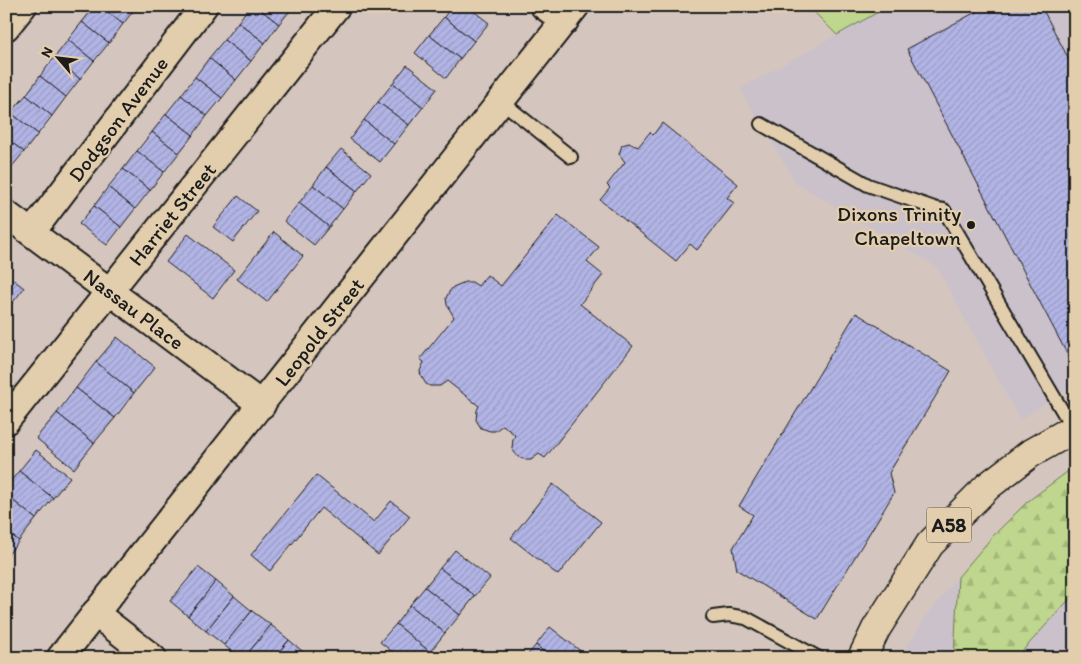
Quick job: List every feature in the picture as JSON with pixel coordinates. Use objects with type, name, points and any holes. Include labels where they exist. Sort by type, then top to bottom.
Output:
[{"type":"main road","name":"A58","points":[[862,658],[876,630],[930,544],[988,486],[1031,453],[1074,428]]},
{"type":"street","points":[[6,27],[22,6]]},
{"type":"street","name":"Dodgson Avenue","points":[[32,232],[204,6]]},
{"type":"street","name":"Harriet Street","points":[[6,421],[337,6]]},
{"type":"street","name":"Leopold Street","points":[[60,658],[501,102],[562,11]]},
{"type":"street","name":"Nassau Place","points":[[6,214],[262,405]]},
{"type":"street","points":[[95,613],[153,658]]},
{"type":"lane","points":[[501,102],[571,157]]},
{"type":"lane","points":[[761,124],[868,185],[944,210],[1074,428]]},
{"type":"lane","points":[[713,617],[729,615],[746,618],[819,658]]},
{"type":"shaded area","name":"Dixons Trinity Chapeltown","points":[[888,6],[1075,6],[1075,384],[1020,420],[937,267],[796,183],[740,89]]},
{"type":"shaded area","points":[[958,577],[954,658],[900,658],[928,614]]},
{"type":"shaded area","points":[[1075,593],[1075,658],[1016,658]]},
{"type":"green space","points":[[808,6],[889,6],[837,35]]},
{"type":"green space","points":[[1075,466],[1075,593],[1016,658],[954,658],[958,577],[993,536],[1027,502]]},
{"type":"building","points":[[95,6],[100,6],[123,24],[109,43],[82,22]]},
{"type":"building","points":[[100,6],[137,6],[123,24]]},
{"type":"building","points":[[250,6],[256,6],[279,24],[265,43],[238,22]]},
{"type":"building","points":[[256,6],[294,6],[279,24]]},
{"type":"building","points":[[452,6],[467,6],[489,23],[474,41],[444,17]]},
{"type":"building","points":[[987,6],[1041,6],[1075,71],[1075,369],[907,49]]},
{"type":"building","points":[[444,17],[474,41],[460,59],[429,35]]},
{"type":"building","points":[[82,22],[109,43],[94,61],[68,40]]},
{"type":"building","points":[[238,22],[265,43],[251,61],[224,40]]},
{"type":"building","points":[[429,35],[460,59],[446,78],[415,53]]},
{"type":"building","points":[[68,40],[94,61],[80,79],[54,58]]},
{"type":"building","points":[[224,40],[251,61],[236,80],[209,58]]},
{"type":"building","points":[[54,58],[80,79],[66,97],[40,76]]},
{"type":"building","points":[[209,58],[236,80],[222,98],[195,77]]},
{"type":"building","points":[[407,65],[437,89],[423,107],[393,83]]},
{"type":"building","points":[[40,76],[66,97],[52,116],[26,95]]},
{"type":"building","points":[[195,77],[222,98],[207,116],[181,95]]},
{"type":"building","points":[[393,83],[423,107],[409,125],[378,102]]},
{"type":"building","points":[[26,95],[52,116],[38,134],[11,113]]},
{"type":"building","points":[[181,95],[207,116],[193,135],[166,114]]},
{"type":"building","points":[[378,102],[409,125],[394,144],[364,120]]},
{"type":"building","points":[[11,113],[38,134],[24,152],[6,138],[6,120]]},
{"type":"building","points":[[166,114],[193,135],[179,153],[152,132]]},
{"type":"building","points":[[364,120],[394,144],[380,162],[350,139]]},
{"type":"building","points":[[662,123],[738,184],[727,198],[734,203],[697,250],[690,244],[676,261],[600,200],[610,188],[607,185],[625,162],[619,154],[622,145],[629,143],[638,147],[650,132],[653,135]]},
{"type":"building","points":[[152,132],[179,153],[164,172],[137,151]]},
{"type":"building","points":[[6,138],[24,152],[9,170],[6,167]]},
{"type":"building","points":[[341,149],[371,173],[357,191],[326,167]]},
{"type":"building","points":[[137,151],[164,172],[150,190],[123,169]]},
{"type":"building","points":[[326,167],[357,191],[343,209],[313,185]]},
{"type":"building","points":[[123,169],[150,190],[135,209],[108,187]]},
{"type":"building","points":[[313,185],[343,209],[329,227],[299,203]]},
{"type":"building","points":[[108,187],[135,209],[121,227],[94,206]]},
{"type":"building","points":[[238,196],[257,211],[233,242],[213,227]]},
{"type":"building","points":[[299,203],[329,227],[314,245],[284,221]]},
{"type":"building","points":[[94,206],[121,227],[107,245],[79,224]]},
{"type":"building","points":[[558,215],[599,247],[587,262],[603,275],[580,304],[633,346],[545,458],[539,454],[531,460],[526,460],[518,457],[512,449],[515,435],[503,425],[495,431],[481,428],[476,420],[479,406],[447,381],[440,386],[426,384],[420,371],[424,362],[420,359],[454,317],[447,305],[446,298],[453,287],[465,282],[472,282],[478,286],[487,275],[501,286]]},
{"type":"building","points":[[274,232],[303,256],[267,302],[237,279]]},
{"type":"building","points":[[188,234],[234,270],[213,298],[166,262]]},
{"type":"building","points":[[6,274],[24,288],[10,306],[6,304]]},
{"type":"building","points":[[856,313],[951,371],[889,473],[894,493],[817,619],[737,570],[733,548],[753,515],[739,506]]},
{"type":"building","points":[[117,337],[155,367],[134,393],[96,362]]},
{"type":"building","points":[[96,362],[134,393],[115,418],[76,388]]},
{"type":"building","points":[[76,388],[115,418],[94,443],[57,413]]},
{"type":"building","points":[[57,413],[94,443],[74,469],[36,438]]},
{"type":"building","points":[[36,450],[70,477],[53,498],[19,471]]},
{"type":"building","points":[[19,471],[53,498],[36,519],[6,495],[6,487]]},
{"type":"building","points":[[316,475],[374,522],[391,501],[410,516],[378,555],[321,508],[270,571],[251,555]]},
{"type":"building","points":[[553,484],[601,522],[558,575],[511,538]]},
{"type":"building","points":[[6,495],[36,519],[19,541],[6,531]]},
{"type":"building","points":[[6,531],[19,541],[6,557]]},
{"type":"building","points":[[455,550],[490,578],[475,596],[440,568]]},
{"type":"building","points":[[198,567],[216,581],[188,616],[170,601]]},
{"type":"building","points":[[440,568],[475,596],[460,615],[425,587]]},
{"type":"building","points":[[216,581],[234,596],[206,631],[188,616]]},
{"type":"building","points":[[425,587],[460,615],[445,633],[410,605]]},
{"type":"building","points":[[234,596],[252,611],[224,645],[206,631]]},
{"type":"building","points":[[410,605],[445,633],[430,652],[396,624]]},
{"type":"building","points":[[252,611],[271,625],[244,658],[239,658],[224,645]]},
{"type":"building","points":[[396,624],[430,652],[425,658],[400,658],[380,642]]},
{"type":"building","points":[[271,625],[289,640],[274,658],[244,658]]},
{"type":"building","points":[[550,627],[583,653],[579,658],[551,658],[536,645]]},
{"type":"building","points":[[289,640],[307,655],[304,658],[274,658]]},
{"type":"building","points":[[536,645],[551,658],[525,658]]},
{"type":"place","name":"Dixons Trinity Chapeltown","points":[[971,225]]}]
